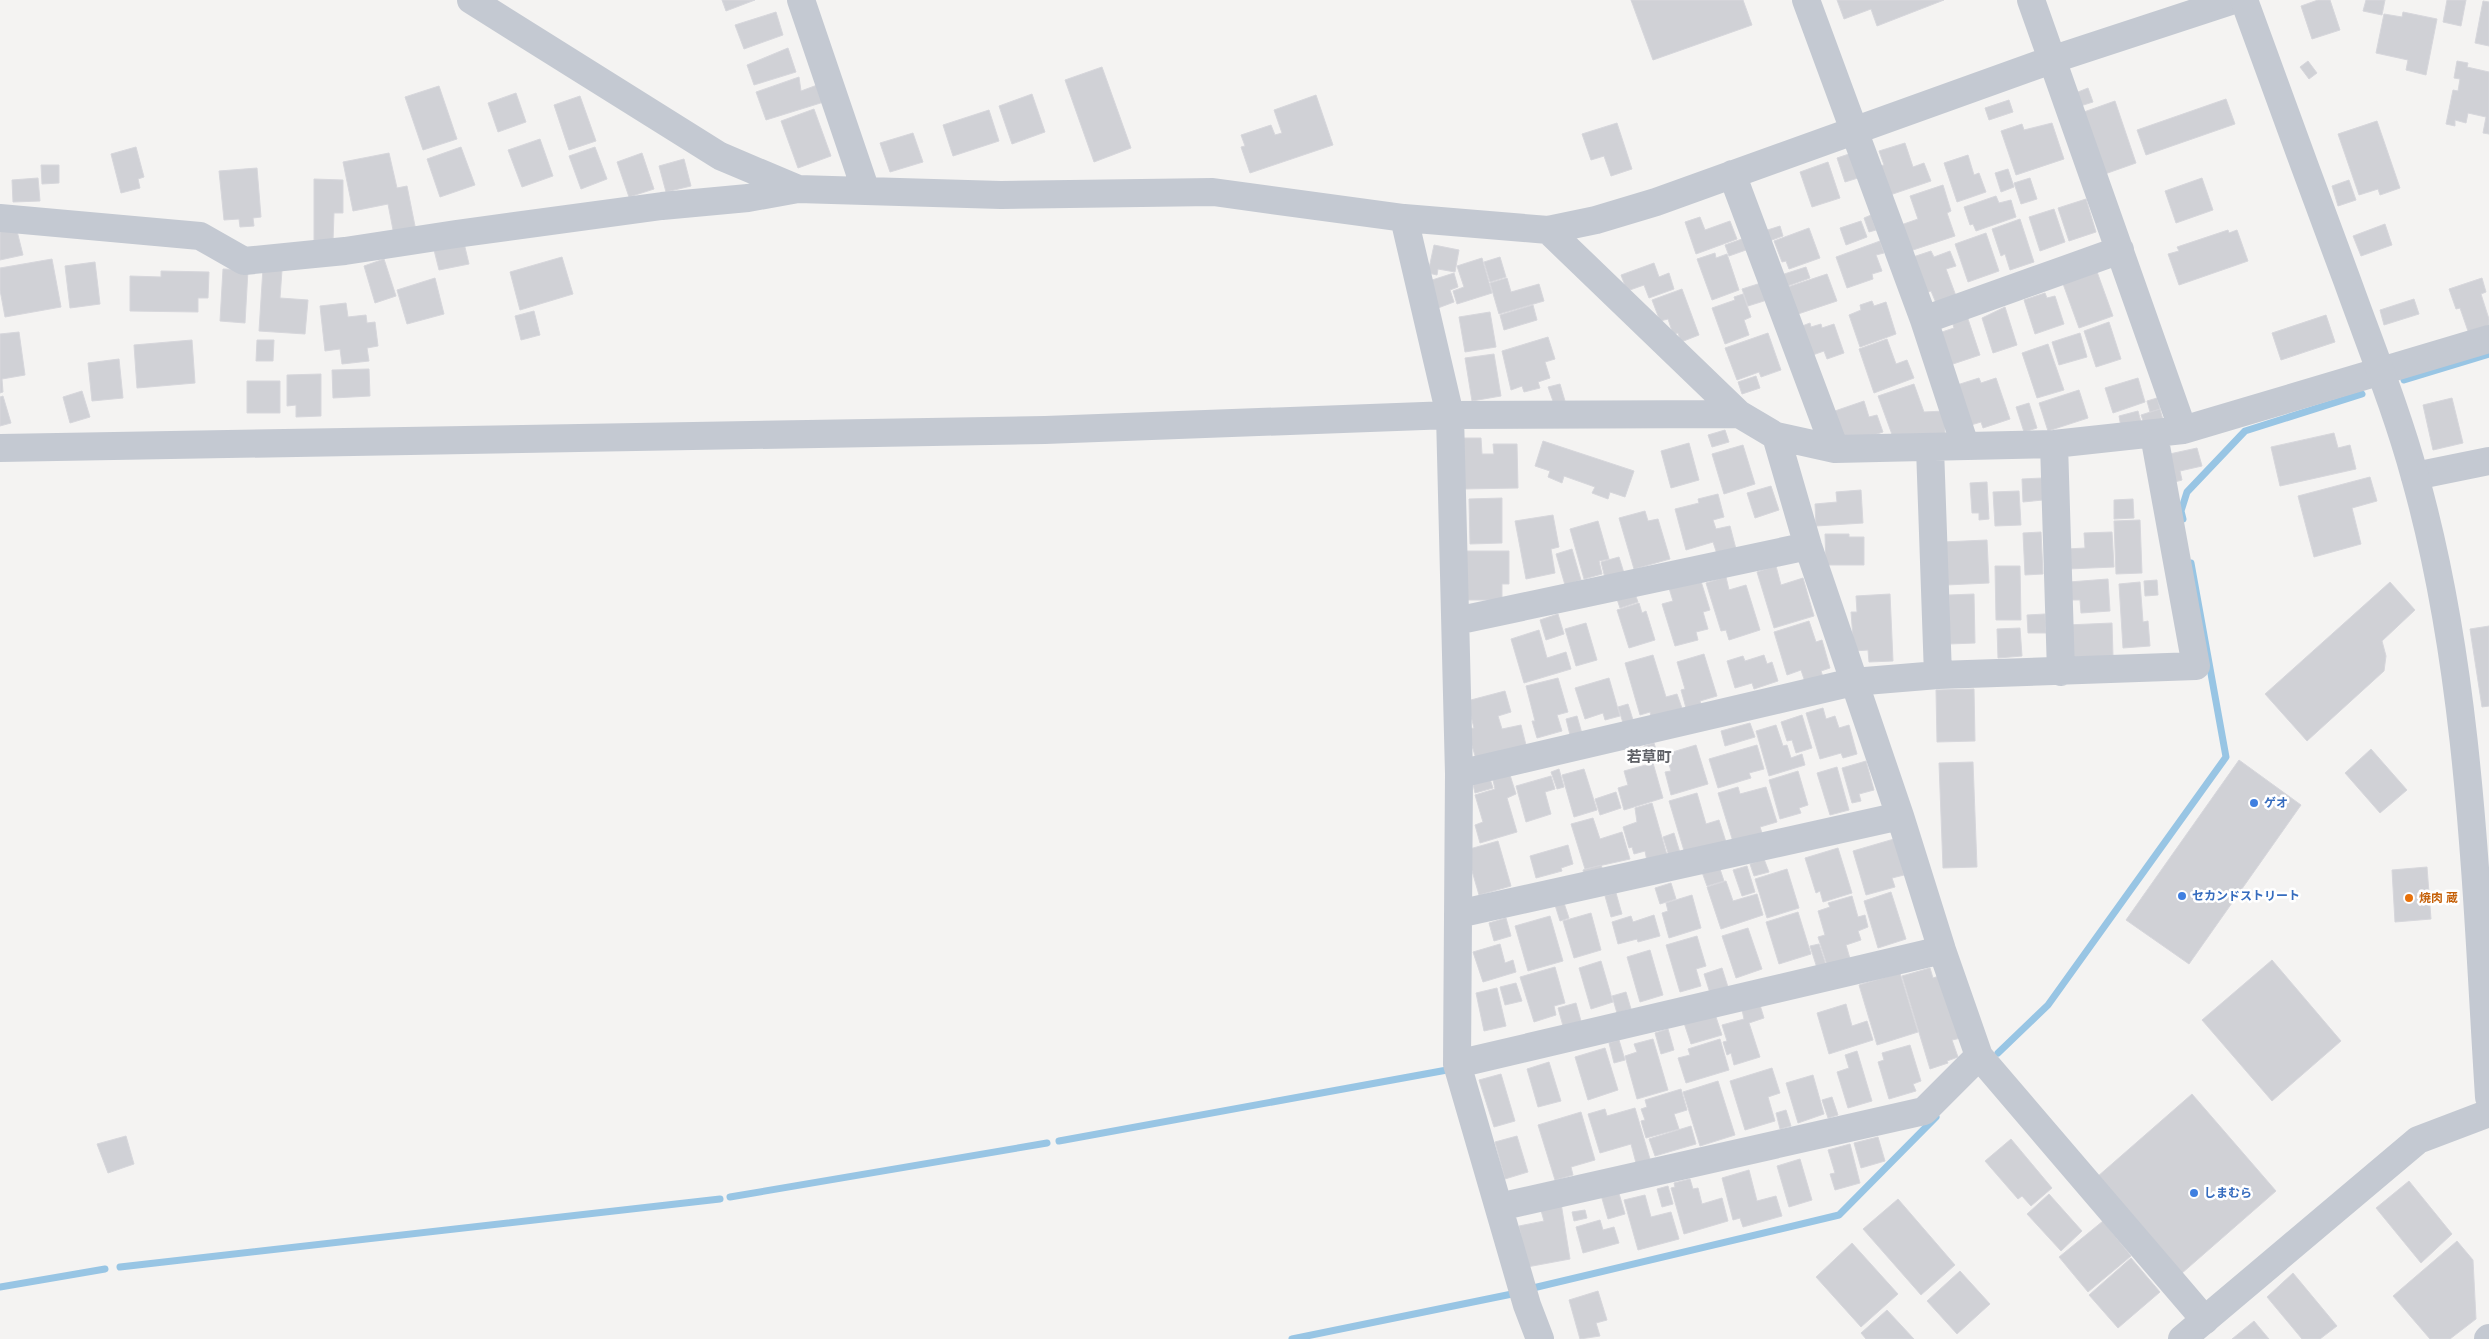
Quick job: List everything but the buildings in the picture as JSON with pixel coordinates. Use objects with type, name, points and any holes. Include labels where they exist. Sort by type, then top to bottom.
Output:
[{"type":"street","points":[[471,0],[720,156],[798,189]]},
{"type":"street","points":[[801,0],[866,191]]},
{"type":"street","points":[[1806,0],[1924,320],[1965,445]]},
{"type":"street","points":[[2031,0],[2054,59],[2183,430]]},
{"type":"street","points":[[1,212],[200,236],[244,261],[345,251],[662,206],[748,198],[798,189],[1001,195],[1213,192],[1404,218],[1548,230],[1596,220],[1656,202],[2054,59],[2234,0]]},
{"type":"street","points":[[2244,0],[2380,371],[2415,476],[2433,552],[2450,638],[2474,839],[2487,1028],[2489,1097]]},
{"type":"street","points":[[1732,174],[1835,450]]},
{"type":"street","points":[[1404,218],[1450,415],[1459,774],[1457,1064],[1527,1305],[1540,1339]]},
{"type":"street","points":[[1548,230],[1740,414],[1776,436],[1835,450],[2054,444],[2183,430],[2489,339]]},
{"type":"street","points":[[1924,320],[2120,250]]},
{"type":"street","points":[[0,448],[1036,430],[1450,415],[1740,414]]},
{"type":"street","points":[[1459,774],[1853,682],[1938,675],[2196,666],[2154,434]]},
{"type":"street","points":[[1776,436],[1808,546],[1979,1056],[2205,1320]]},
{"type":"street","points":[[2054,444],[2061,672]]},
{"type":"street","points":[[1930,448],[1938,675]]},
{"type":"street","points":[[2415,476],[2489,461]]},
{"type":"street","points":[[1456,621],[1808,546]]},
{"type":"street","points":[[1458,914],[1900,816]]},
{"type":"street","points":[[1457,1064],[1942,950]]},
{"type":"street","points":[[1499,1208],[1924,1112],[1979,1056]]},
{"type":"street","points":[[2182,1339],[2418,1140],[2489,1113]]},
{"type":"waterway","points":[[2404,380],[2489,354]]},
{"type":"waterway","points":[[2183,519],[2181,511],[2187,492],[2245,431],[2362,394]]},
{"type":"waterway","points":[[1998,1053],[2048,1005],[2226,757],[2191,563]]},
{"type":"waterway","points":[[1059,1141],[1447,1070]]},
{"type":"waterway","points":[[1533,1288],[1839,1215],[1936,1117]]},
{"type":"waterway","points":[[730,1197],[1047,1143]]},
{"type":"waterway","points":[[120,1267],[720,1199]]},
{"type":"waterway","points":[[0,1287],[105,1269]]},
{"type":"waterway","points":[[1292,1339],[1512,1294]]},
{"type":"place","name":"ゲオ","points":[[2254,803]]},
{"type":"place","name":"セカンドストリート","points":[[2182,896]]},
{"type":"place","name":"焼肉 蔵","points":[[2409,898]]},
{"type":"place","name":"しまむら","points":[[2194,1193]]},
{"type":"district","name":"若草町","points":[[1649,757]]}]
